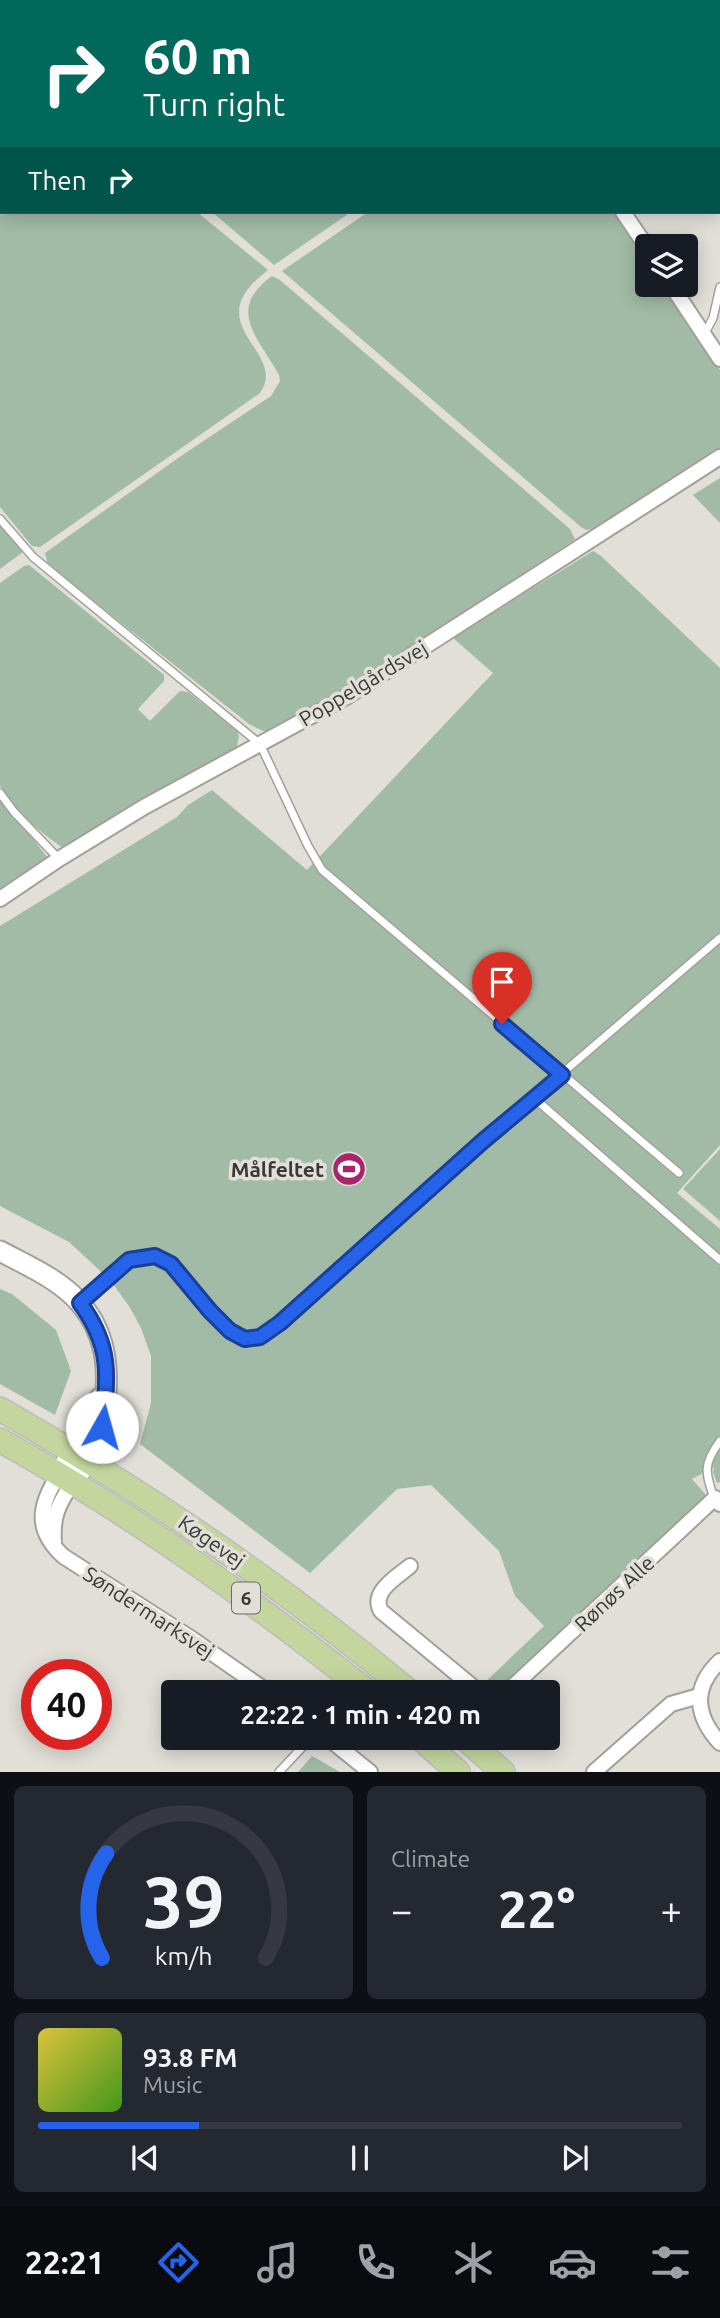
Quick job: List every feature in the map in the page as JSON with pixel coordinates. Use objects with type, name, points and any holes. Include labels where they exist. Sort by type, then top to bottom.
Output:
[{"type":"main road","name":"Køgevej","points":[[0,1409],[159,1504],[252,1569],[395,1680]]},
{"type":"main road","name":"Køgevej","points":[[0,1440],[66,1478],[234,1588],[353,1680]]},
{"type":"main road","points":[[433,1750],[458,1772]]},
{"type":"main road","points":[[478,1750],[503,1772]]},
{"type":"street","points":[[624,214],[638,234]]},
{"type":"street","points":[[679,297],[720,359]]},
{"type":"street","name":"Poppelgårdsvej","points":[[0,899],[144,807],[348,696],[720,457]]},
{"type":"street","points":[[0,1251],[51,1278],[80,1303],[91,1317],[105,1349],[107,1384],[81,1456],[66,1478]]},
{"type":"street","name":"Søndermarksvej","points":[[66,1478],[54,1517],[54,1543],[63,1556],[251,1680]]},
{"type":"street","name":"Rønøs Alle","points":[[521,1680],[717,1497]]},
{"type":"street","points":[[410,1566],[385,1587],[377,1605],[465,1680]]},
{"type":"street","points":[[720,1661],[709,1671],[699,1696],[700,1712],[709,1731],[720,1743]]},
{"type":"street","points":[[594,1772],[671,1704],[699,1696]]},
{"type":"street","points":[[343,1750],[370,1772]]},
{"type":"lane","points":[[704,335],[713,318],[720,287]]},
{"type":"lane","points":[[0,519],[33,557],[260,744],[321,870],[679,1173]]},
{"type":"lane","points":[[0,793],[14,812],[59,859]]},
{"type":"lane","points":[[80,1303],[129,1260],[155,1256],[171,1264],[230,1331],[245,1339],[260,1337],[280,1323],[720,938]]},
{"type":"lane","points":[[534,1098],[720,1260]]},
{"type":"lane","points":[[717,1497],[707,1478],[707,1463],[720,1441]]},
{"type":"lane","points":[[279,1772],[300,1750]]},
{"type":"green space","points":[[0,214],[199,214],[268,270],[250,286],[240,304],[244,331],[264,367],[266,380],[260,393],[40,547],[32,546],[0,507]]},
{"type":"green space","points":[[214,214],[348,214],[274,265]]},
{"type":"green space","points":[[365,214],[616,214],[635,243],[635,297],[672,297],[720,370],[720,448],[716,454],[598,528],[586,530],[282,271]]},
{"type":"green space","points":[[272,276],[280,280],[570,529],[575,539],[319,707],[273,731],[263,731],[249,724],[48,565],[45,553],[178,458],[271,396],[280,381],[279,375],[250,324],[248,313],[250,301],[258,288]]},
{"type":"green space","points":[[720,478],[720,523],[693,495]]},
{"type":"green space","points":[[0,525],[23,552],[0,569]]},
{"type":"green space","name":"Målfeltet","points":[[593,551],[720,668],[720,1145],[677,1193],[720,1229],[720,1482],[717,1483],[714,1467],[692,1479],[706,1495],[514,1680],[487,1680],[544,1626],[515,1596],[499,1551],[431,1485],[397,1489],[310,1573],[140,1444],[151,1403],[151,1356],[141,1328],[129,1306],[110,1280],[69,1242],[0,1206],[0,926],[177,817],[188,805],[212,790],[307,870],[493,673],[453,638]]},
{"type":"green space","points":[[29,565],[164,675],[164,681],[138,709],[150,721],[180,691],[188,692],[237,731],[239,736],[236,751],[63,848],[28,820],[0,786],[0,583]]},
{"type":"green space","points":[[0,796],[47,857],[0,890]]},
{"type":"green space","points":[[720,1149],[720,1221],[683,1189]]},
{"type":"green space","points":[[0,1289],[12,1294],[56,1330],[71,1371],[55,1415],[0,1384]]},
{"type":"green space","points":[[312,1756],[340,1772],[298,1772]]},
{"type":"place","name":"Målfeltet","points":[[349,1169]]},
{"type":"route","points":[[102,1427],[107,1384],[105,1349],[91,1317],[80,1303],[129,1260],[141,1256],[155,1256],[171,1264],[230,1331],[245,1339],[260,1337],[280,1323],[483,1141],[562,1075],[502,1024]]}]
